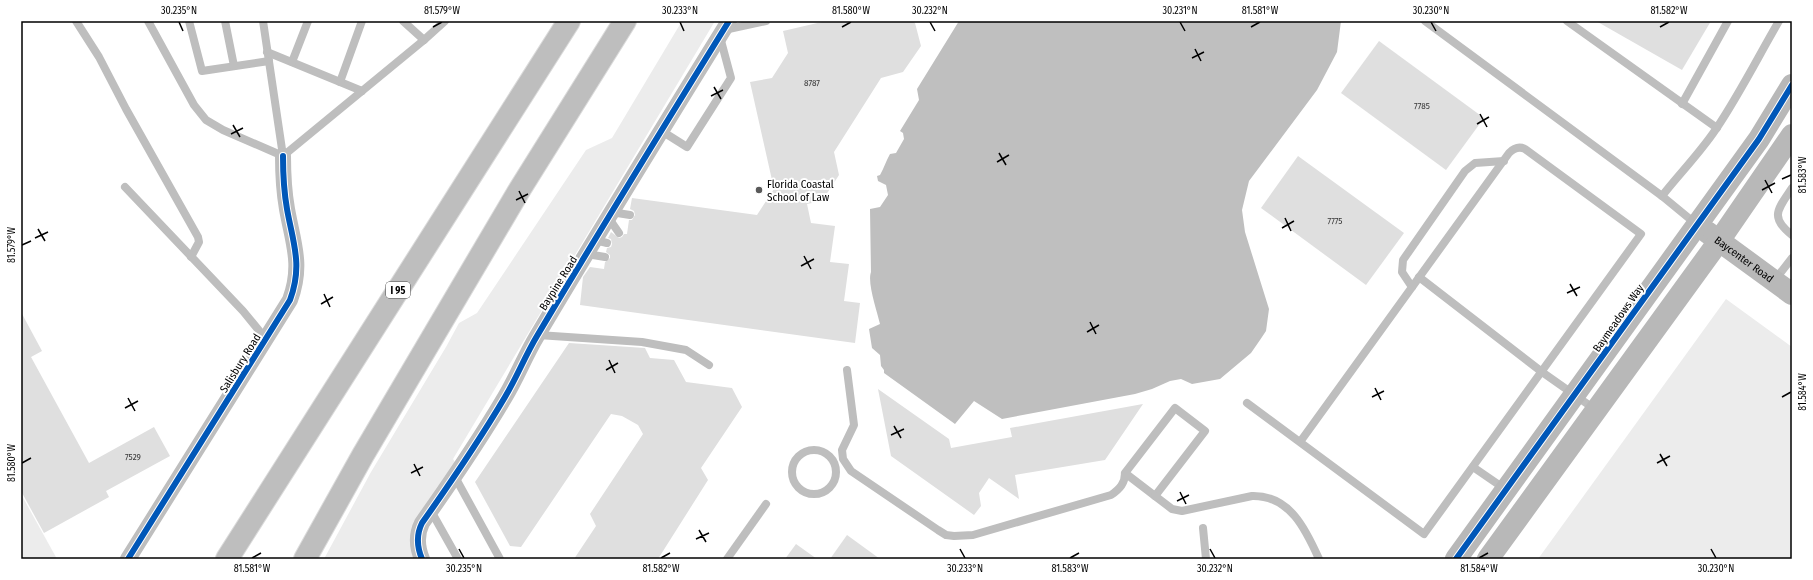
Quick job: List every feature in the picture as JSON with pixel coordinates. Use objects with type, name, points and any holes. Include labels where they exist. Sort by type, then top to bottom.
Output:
[{"type":"highway","name":"I 95","points":[[227,559],[569,21]]},
{"type":"highway","points":[[305,559],[367,448],[520,189],[625,21]]},
{"type":"street","name":"Baypine Road","points":[[422,559],[418,545],[418,532],[478,442],[506,395],[538,335],[587,254],[601,241],[609,214],[724,29]]},
{"type":"street","name":"Baymeadows Way","points":[[1456,559],[1759,139],[1792,85]]},
{"type":"street","points":[[1488,559],[1719,241],[1792,135]]},
{"type":"street","name":"Salisbury Road","points":[[128,559],[290,300],[295,286],[298,268],[287,209],[283,156]]},
{"type":"street","name":"Baycenter Road","points":[[1697,225],[1792,294]]},
{"type":"lane","points":[[76,21],[99,57],[126,109],[198,237],[199,242],[191,257]]},
{"type":"lane","points":[[148,21],[194,105],[206,120],[222,130],[283,156]]},
{"type":"lane","points":[[189,21],[202,71],[234,66],[268,57],[292,62],[362,91]]},
{"type":"lane","points":[[225,21],[234,66]]},
{"type":"lane","points":[[263,21],[283,156]]},
{"type":"lane","points":[[292,62],[308,21]]},
{"type":"lane","points":[[340,82],[362,21]]},
{"type":"lane","points":[[404,21],[424,40]]},
{"type":"lane","points":[[283,156],[445,21]]},
{"type":"lane","points":[[660,130],[687,147],[731,78],[724,29],[766,21]]},
{"type":"lane","points":[[1425,21],[1662,196],[1697,225]]},
{"type":"lane","points":[[1567,21],[1717,128]]},
{"type":"lane","points":[[1682,104],[1728,21]]},
{"type":"lane","points":[[1662,196],[1678,175],[1694,160],[1717,128],[1779,21]]},
{"type":"lane","points":[[1247,403],[1424,534],[1641,234],[1526,149],[1521,147],[1514,149],[1419,277],[1300,442]]},
{"type":"lane","points":[[1412,287],[1402,272],[1403,260],[1466,171],[1475,163],[1504,161]]},
{"type":"lane","points":[[125,187],[243,311],[266,339]]},
{"type":"lane","points":[[1792,188],[1778,210],[1777,218],[1782,227],[1792,235]]},
{"type":"lane","points":[[609,214],[630,215]]},
{"type":"lane","points":[[609,214],[619,233]]},
{"type":"lane","points":[[587,254],[605,257]]},
{"type":"lane","points":[[1774,281],[1792,258]]},
{"type":"lane","points":[[1419,277],[1542,372],[1596,410]]},
{"type":"lane","points":[[538,335],[642,342],[686,350],[709,365]]},
{"type":"lane","points":[[847,370],[854,425],[843,447],[843,459],[852,471],[946,535],[973,535],[1111,495],[1121,486],[1125,480],[1125,473],[1175,408],[1205,431],[1155,496]]},
{"type":"lane","points":[[817,450],[824,452],[834,462],[836,469],[834,482],[824,492],[818,494],[805,492],[795,483],[792,477],[794,463],[804,452],[817,450]]},
{"type":"lane","points":[[834,462],[843,459]]},
{"type":"lane","points":[[1473,467],[1505,490]]},
{"type":"lane","points":[[1125,473],[1172,509],[1182,511],[1252,496],[1263,495],[1271,498],[1279,502],[1296,517],[1304,528],[1319,559]]},
{"type":"lane","points":[[455,477],[500,559]]},
{"type":"lane","points":[[727,559],[766,504]]},
{"type":"lane","points":[[431,511],[458,559]]},
{"type":"lane","points":[[1203,528],[1206,559]]},
{"type":"shaded area","points":[[682,21],[715,21],[453,459],[456,464],[412,553],[413,559],[324,559],[371,472],[459,323],[477,313],[586,150],[612,138]]},
{"type":"shaded area","points":[[959,21],[1341,21],[1337,52],[1317,90],[1249,181],[1242,210],[1245,232],[1269,309],[1266,331],[1251,353],[1220,379],[1192,384],[1181,379],[1170,381],[1152,389],[1135,394],[1002,419],[974,401],[955,424],[884,373],[881,366],[880,355],[872,348],[869,329],[880,324],[870,283],[870,209],[880,207],[888,195],[886,185],[878,181],[877,176],[880,175],[890,154],[896,153],[904,139],[903,133],[900,131],[919,100],[917,89]]},
{"type":"shaded area","points":[[1726,299],[1792,347],[1792,559],[1538,559]]},
{"type":"shaded area","points":[[21,494],[57,559],[21,559]]},
{"type":"building","points":[[826,21],[912,21],[915,23],[921,46],[903,72],[881,78],[834,152],[839,175],[822,201],[807,204],[811,223],[835,226],[830,262],[849,264],[844,301],[860,303],[855,343],[580,305],[583,277],[590,267],[604,269],[605,262],[610,258],[610,255],[606,252],[607,248],[611,247],[612,244],[611,239],[608,238],[611,232],[619,238],[624,234],[627,234],[629,220],[632,220],[635,215],[634,211],[630,209],[632,198],[757,215],[774,189],[750,82],[772,78],[788,53],[783,31]]},
{"type":"building","points":[[1596,21],[1711,21],[1682,70]]},
{"type":"building","points":[[1379,41],[1484,118],[1446,170],[1341,93]]},
{"type":"building","points":[[1298,156],[1404,233],[1366,285],[1261,208]]},
{"type":"building","points":[[21,312],[42,351],[31,357],[89,463],[154,427],[170,456],[106,491],[109,497],[44,533],[21,491]]},
{"type":"building","points":[[569,343],[645,348],[650,358],[674,360],[686,382],[732,388],[742,407],[701,468],[708,480],[658,559],[574,559],[596,526],[590,514],[643,434],[638,425],[622,416],[611,414],[521,547],[510,546],[475,482]]},
{"type":"building","points":[[878,389],[949,439],[951,448],[1012,437],[1010,428],[1143,404],[1105,460],[1015,475],[1019,499],[989,478],[979,493],[981,506],[974,515],[891,456]]},
{"type":"building","points":[[847,535],[880,559],[830,559]]},
{"type":"building","points":[[796,544],[817,559],[785,559]]},
{"type":"cycle path","points":[[422,559],[418,541],[422,523],[465,461],[495,413],[537,336],[729,21]]},
{"type":"cycle path","points":[[1456,559],[1759,139],[1792,85]]},
{"type":"cycle path","points":[[128,559],[290,300],[296,276],[296,254],[285,196],[283,156]]},
{"type":"place","name":"Florida Coastal School of Law","points":[[759,190]]}]
